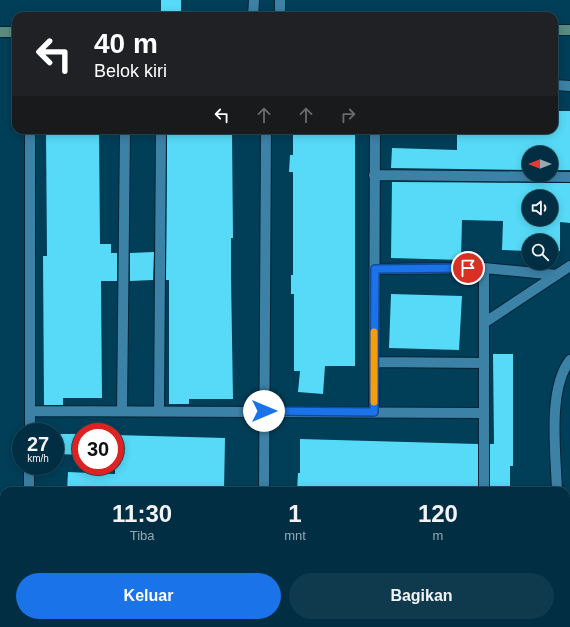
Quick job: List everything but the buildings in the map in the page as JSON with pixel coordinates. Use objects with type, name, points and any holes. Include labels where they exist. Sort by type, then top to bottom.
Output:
[{"type":"street","points":[[253,12],[254,0]]},
{"type":"street","points":[[280,0],[280,12]]},
{"type":"street","points":[[558,30],[570,30]]},
{"type":"street","points":[[0,32],[12,32]]},
{"type":"street","points":[[558,85],[570,86]]},
{"type":"street","points":[[30,134],[30,423]]},
{"type":"street","points":[[122,411],[124,134]]},
{"type":"street","points":[[159,411],[162,134]]},
{"type":"street","points":[[264,487],[266,134]]},
{"type":"street","points":[[374,134],[374,412]]},
{"type":"street","points":[[374,176],[570,177]]},
{"type":"street","points":[[484,323],[570,266]]},
{"type":"street","points":[[375,269],[484,268],[557,275]]},
{"type":"street","points":[[484,268],[484,487]]},
{"type":"street","points":[[557,487],[555,404],[559,381],[570,360]]},
{"type":"street","points":[[374,362],[484,363]]},
{"type":"street","points":[[30,411],[484,413]]},
{"type":"street","points":[[29,475],[29,487]]},
{"type":"slow traffic","points":[[374,332],[374,402]]},
{"type":"route","points":[[264,411],[374,412],[375,269],[468,268]]}]
